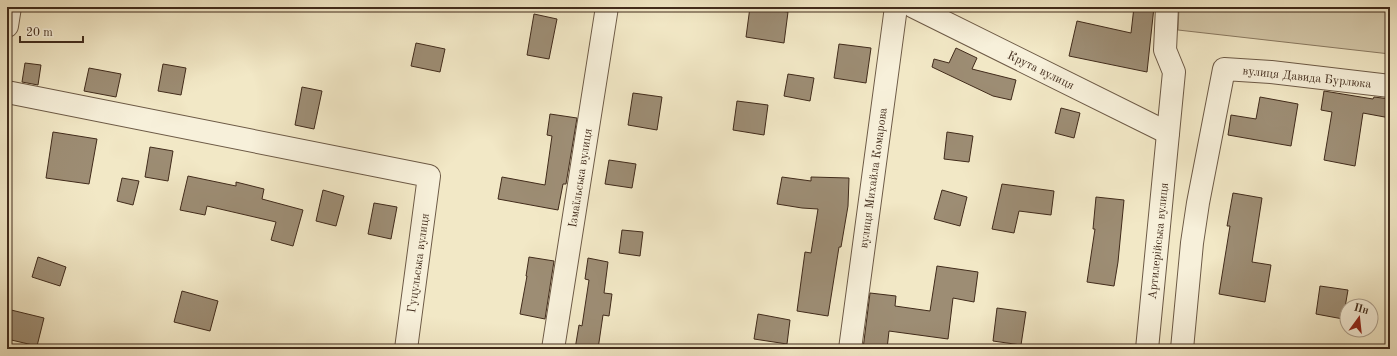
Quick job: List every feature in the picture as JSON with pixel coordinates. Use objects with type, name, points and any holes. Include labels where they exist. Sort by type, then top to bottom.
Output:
[{"type":"street","points":[[7,26],[10,7]]},
{"type":"street","name":"Ізмаїльська вулиця","points":[[553,349],[607,7]]},
{"type":"street","name":"вулиця Михайла Комарова","points":[[850,349],[896,7]]},
{"type":"street","name":"Крута вулиця","points":[[914,7],[1168,132]]},
{"type":"street","name":"Артилерійська вулиця","points":[[1147,349],[1174,72],[1165,50],[1167,7]]},
{"type":"street","name":"вулиця Давида Бурлюка","points":[[1182,349],[1195,223],[1224,69],[1271,72],[1390,86]]},
{"type":"street","name":"Гуцульська вулиця","points":[[7,92],[429,176],[406,349]]},
{"type":"shaded area","points":[[1179,7],[1390,7],[1390,54],[1178,30]]},
{"type":"building","points":[[750,7],[788,12],[784,43],[746,37]]},
{"type":"building","points":[[1134,7],[1154,7],[1147,72],[1069,56],[1077,21],[1131,33]]},
{"type":"building","points":[[534,14],[557,19],[549,59],[527,55]]},
{"type":"building","points":[[416,43],[445,49],[440,72],[411,66]]},
{"type":"building","points":[[839,44],[871,48],[866,83],[834,78]]},
{"type":"building","points":[[956,48],[977,58],[972,69],[1016,80],[1011,100],[993,96],[932,67],[934,59],[949,63]]},
{"type":"building","points":[[25,63],[41,65],[38,85],[22,82]]},
{"type":"building","points":[[163,64],[186,68],[181,95],[158,91]]},
{"type":"building","points":[[89,68],[121,74],[116,97],[84,91]]},
{"type":"building","points":[[788,74],[814,78],[810,101],[784,96]]},
{"type":"building","points":[[302,87],[322,91],[314,129],[295,125]]},
{"type":"building","points":[[1324,91],[1373,99],[1374,97],[1390,99],[1390,118],[1363,113],[1355,166],[1324,160],[1332,112],[1321,110]]},
{"type":"building","points":[[633,93],[662,97],[657,130],[628,125]]},
{"type":"building","points":[[1260,97],[1298,104],[1291,146],[1228,135],[1231,115],[1256,119]]},
{"type":"building","points":[[737,101],[768,105],[764,135],[733,130]]},
{"type":"building","points":[[1061,108],[1080,113],[1074,138],[1055,133]]},
{"type":"building","points":[[550,114],[577,118],[566,184],[563,184],[558,210],[498,199],[502,177],[545,185],[552,136],[547,135]]},
{"type":"building","points":[[53,132],[97,139],[89,184],[46,178]]},
{"type":"building","points":[[947,132],[973,136],[969,162],[944,159]]},
{"type":"building","points":[[150,147],[173,151],[168,181],[145,177]]},
{"type":"building","points":[[609,160],[636,164],[632,188],[605,184]]},
{"type":"building","points":[[188,176],[236,186],[236,182],[264,189],[262,199],[303,210],[293,246],[271,240],[276,222],[207,206],[205,215],[180,210]]},
{"type":"building","points":[[782,177],[811,181],[811,177],[849,178],[848,206],[841,247],[839,247],[828,316],[797,311],[805,252],[811,253],[818,209],[777,204]]},
{"type":"building","points":[[122,178],[139,181],[133,205],[117,201]]},
{"type":"building","points":[[1002,184],[1054,191],[1051,215],[1019,211],[1014,233],[992,229]]},
{"type":"building","points":[[323,190],[344,196],[336,226],[316,221]]},
{"type":"building","points":[[942,190],[967,197],[960,226],[934,219]]},
{"type":"building","points":[[1233,193],[1262,198],[1252,262],[1271,265],[1265,302],[1219,294],[1230,226],[1227,226]]},
{"type":"building","points":[[1096,197],[1124,200],[1118,262],[1114,286],[1087,282],[1095,229],[1093,229]]},
{"type":"building","points":[[374,203],[397,207],[391,239],[368,234]]},
{"type":"building","points":[[622,230],[643,232],[640,256],[619,253]]},
{"type":"building","points":[[38,257],[66,267],[60,286],[32,277]]},
{"type":"building","points":[[529,257],[554,261],[545,319],[520,314]]},
{"type":"building","points":[[588,258],[608,262],[604,293],[612,294],[609,316],[603,315],[598,349],[575,349],[579,325],[582,326],[589,280],[585,279]]},
{"type":"building","points":[[937,266],[978,272],[974,302],[953,298],[948,339],[889,331],[887,349],[863,349],[870,293],[896,296],[895,306],[930,311]]},
{"type":"building","points":[[1320,286],[1348,290],[1347,298],[1339,298],[1339,318],[1316,314]]},
{"type":"building","points":[[182,291],[218,301],[210,331],[174,322]]},
{"type":"building","points":[[997,308],[1026,312],[1021,345],[993,341]]},
{"type":"building","points":[[7,309],[44,318],[37,346],[7,339]]},
{"type":"building","points":[[758,314],[790,320],[787,344],[754,339]]}]
